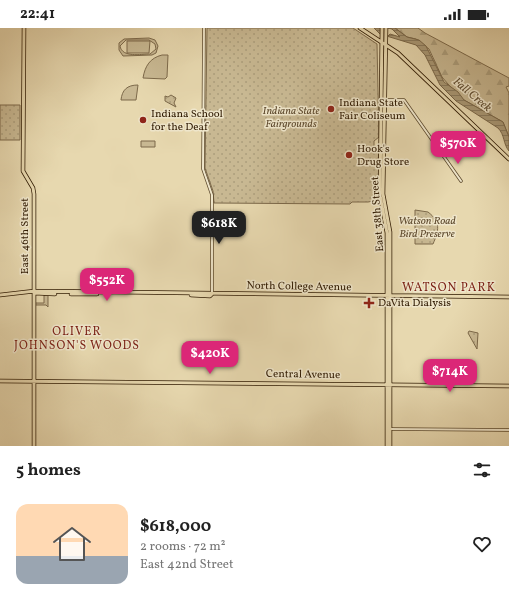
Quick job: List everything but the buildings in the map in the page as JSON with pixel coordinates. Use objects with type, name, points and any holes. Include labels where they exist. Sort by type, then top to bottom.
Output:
[{"type":"main road","name":"East 46th Street","points":[[24,28],[23,168],[24,174],[34,193],[34,446]]},
{"type":"main road","points":[[360,28],[395,51],[509,159]]},
{"type":"main road","name":"East 38th Street","points":[[382,28],[384,38]]},
{"type":"main road","name":"East 38th Street","points":[[386,28],[383,43],[382,100],[383,194],[390,228],[388,296],[390,446]]},
{"type":"main road","name":"East 38th Street","points":[[382,100],[384,57],[383,43]]},
{"type":"main road","points":[[384,57],[387,50],[395,51]]},
{"type":"main road","name":"North College Avenue","points":[[0,296],[34,293],[39,291],[509,297]]},
{"type":"main road","name":"Central Avenue","points":[[0,381],[509,386]]},
{"type":"main road","name":"East 38th Street","points":[[387,446],[389,429]]},
{"type":"street","points":[[204,28],[203,169],[212,197],[212,294]]},
{"type":"street","points":[[382,100],[404,100],[461,181]]},
{"type":"street","points":[[389,429],[509,430]]},
{"type":"green space","name":"Indiana State Fairgrounds","points":[[207,28],[353,28],[377,44],[379,137],[374,141],[374,151],[379,152],[378,200],[368,202],[352,202],[350,204],[214,203],[213,191],[205,168]]},
{"type":"green space","points":[[395,28],[418,28],[509,78],[509,86],[506,87],[509,93],[509,137],[503,122],[464,100],[448,84],[442,77],[429,49],[416,39],[407,37]]},
{"type":"green space","points":[[149,38],[155,40],[158,46],[156,53],[152,55],[123,56],[119,50],[119,43],[124,39]],"holes":[[[126,40],[149,40],[155,44],[156,49],[150,54],[128,54],[121,50],[120,46]]]},
{"type":"green space","points":[[127,41],[150,41],[149,53],[127,53]]},
{"type":"green space","points":[[162,55],[168,55],[167,77],[165,79],[143,78],[145,70],[151,60]]},
{"type":"green space","points":[[138,85],[136,100],[121,100],[124,91],[128,87]]},
{"type":"green space","points":[[171,95],[176,98],[174,103],[176,107],[165,101],[165,96],[168,97]]},
{"type":"green space","points":[[0,105],[20,105],[20,140],[0,140]]},
{"type":"green space","points":[[141,141],[155,141],[155,147],[141,147]]},
{"type":"green space","name":"Watson Road Bird Preserve","points":[[415,210],[428,212],[435,219],[438,226],[433,244],[415,244]]},
{"type":"green space","points":[[44,295],[48,295],[48,307],[46,305],[35,305],[35,303],[44,303]]},
{"type":"green space","points":[[469,331],[478,333],[477,349],[468,333]]},
{"type":"shaded area","name":"Fall Creek","points":[[374,28],[383,28],[383,32],[388,36],[390,34],[400,37],[392,29],[388,28],[395,28],[407,37],[419,40],[426,46],[444,82],[458,92],[464,100],[503,122],[509,137],[509,151],[498,128],[456,101],[440,85],[425,55],[416,45],[380,34]]},
{"type":"place","name":"Indiana State Fair Coliseum","points":[[331,109]]},
{"type":"place","name":"Indiana School for the Deaf","points":[[143,120]]},
{"type":"place","name":"Hook's Drug Store","points":[[349,155]]},
{"type":"place","name":"DaVita Dialysis","points":[[369,303]]},
{"type":"district","name":"WATSON PARK","points":[[449,288]]},
{"type":"district","name":"OLIVER JOHNSON'S WOODS","points":[[77,339]]}]
